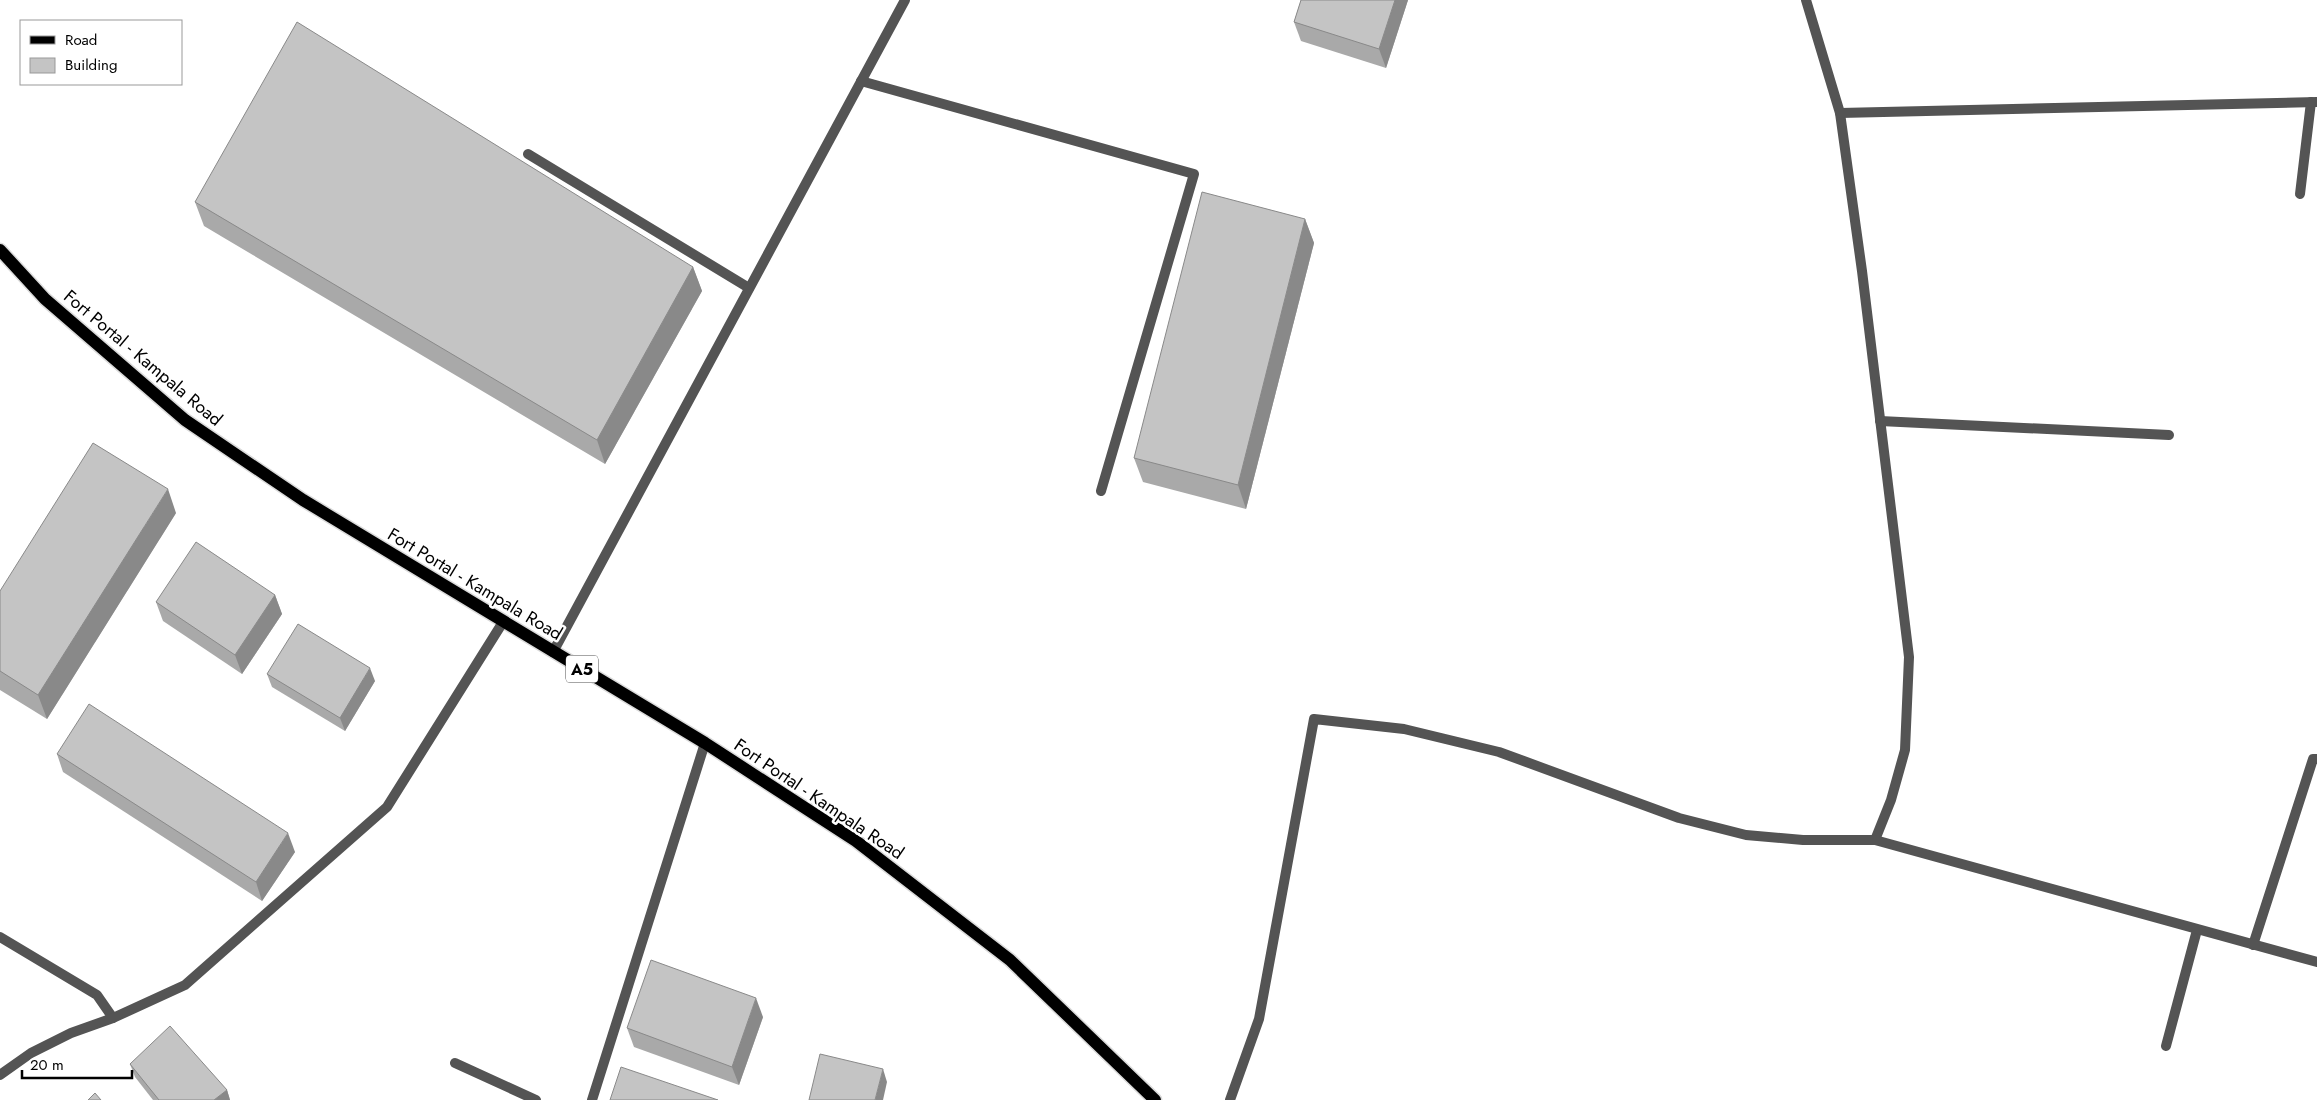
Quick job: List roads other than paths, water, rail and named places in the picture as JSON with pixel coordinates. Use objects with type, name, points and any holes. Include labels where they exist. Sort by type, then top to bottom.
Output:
[{"type":"main road","name":"Fort Portal - Kampala Road","points":[[0,250],[45,299],[185,420],[303,500],[705,743],[856,840],[1010,960],[1155,1100]]},
{"type":"street","points":[[553,652],[906,0]]},
{"type":"street","points":[[1806,0],[1840,114],[1909,657],[1905,750],[1891,800],[1875,840]]},
{"type":"street","points":[[861,81],[1194,174],[1102,491]]},
{"type":"street","points":[[1840,114],[2314,102],[2300,194]]},
{"type":"street","points":[[528,154],[749,288]]},
{"type":"street","points":[[1880,421],[2169,435]]},
{"type":"street","points":[[0,1075],[39,1048],[185,985],[387,807],[503,622]]},
{"type":"street","points":[[1230,1100],[1259,1020],[1314,719],[1404,729],[1499,752],[1679,818],[1746,836],[1803,840],[1875,840],[2317,962]]},
{"type":"street","points":[[592,1100],[705,743]]},
{"type":"street","points":[[2253,945],[2313,759],[2317,758]]},
{"type":"street","points":[[2166,1046],[2197,930]]},
{"type":"street","points":[[0,937],[98,995],[112,1018]]},
{"type":"street","points":[[455,1063],[536,1100]]}]
